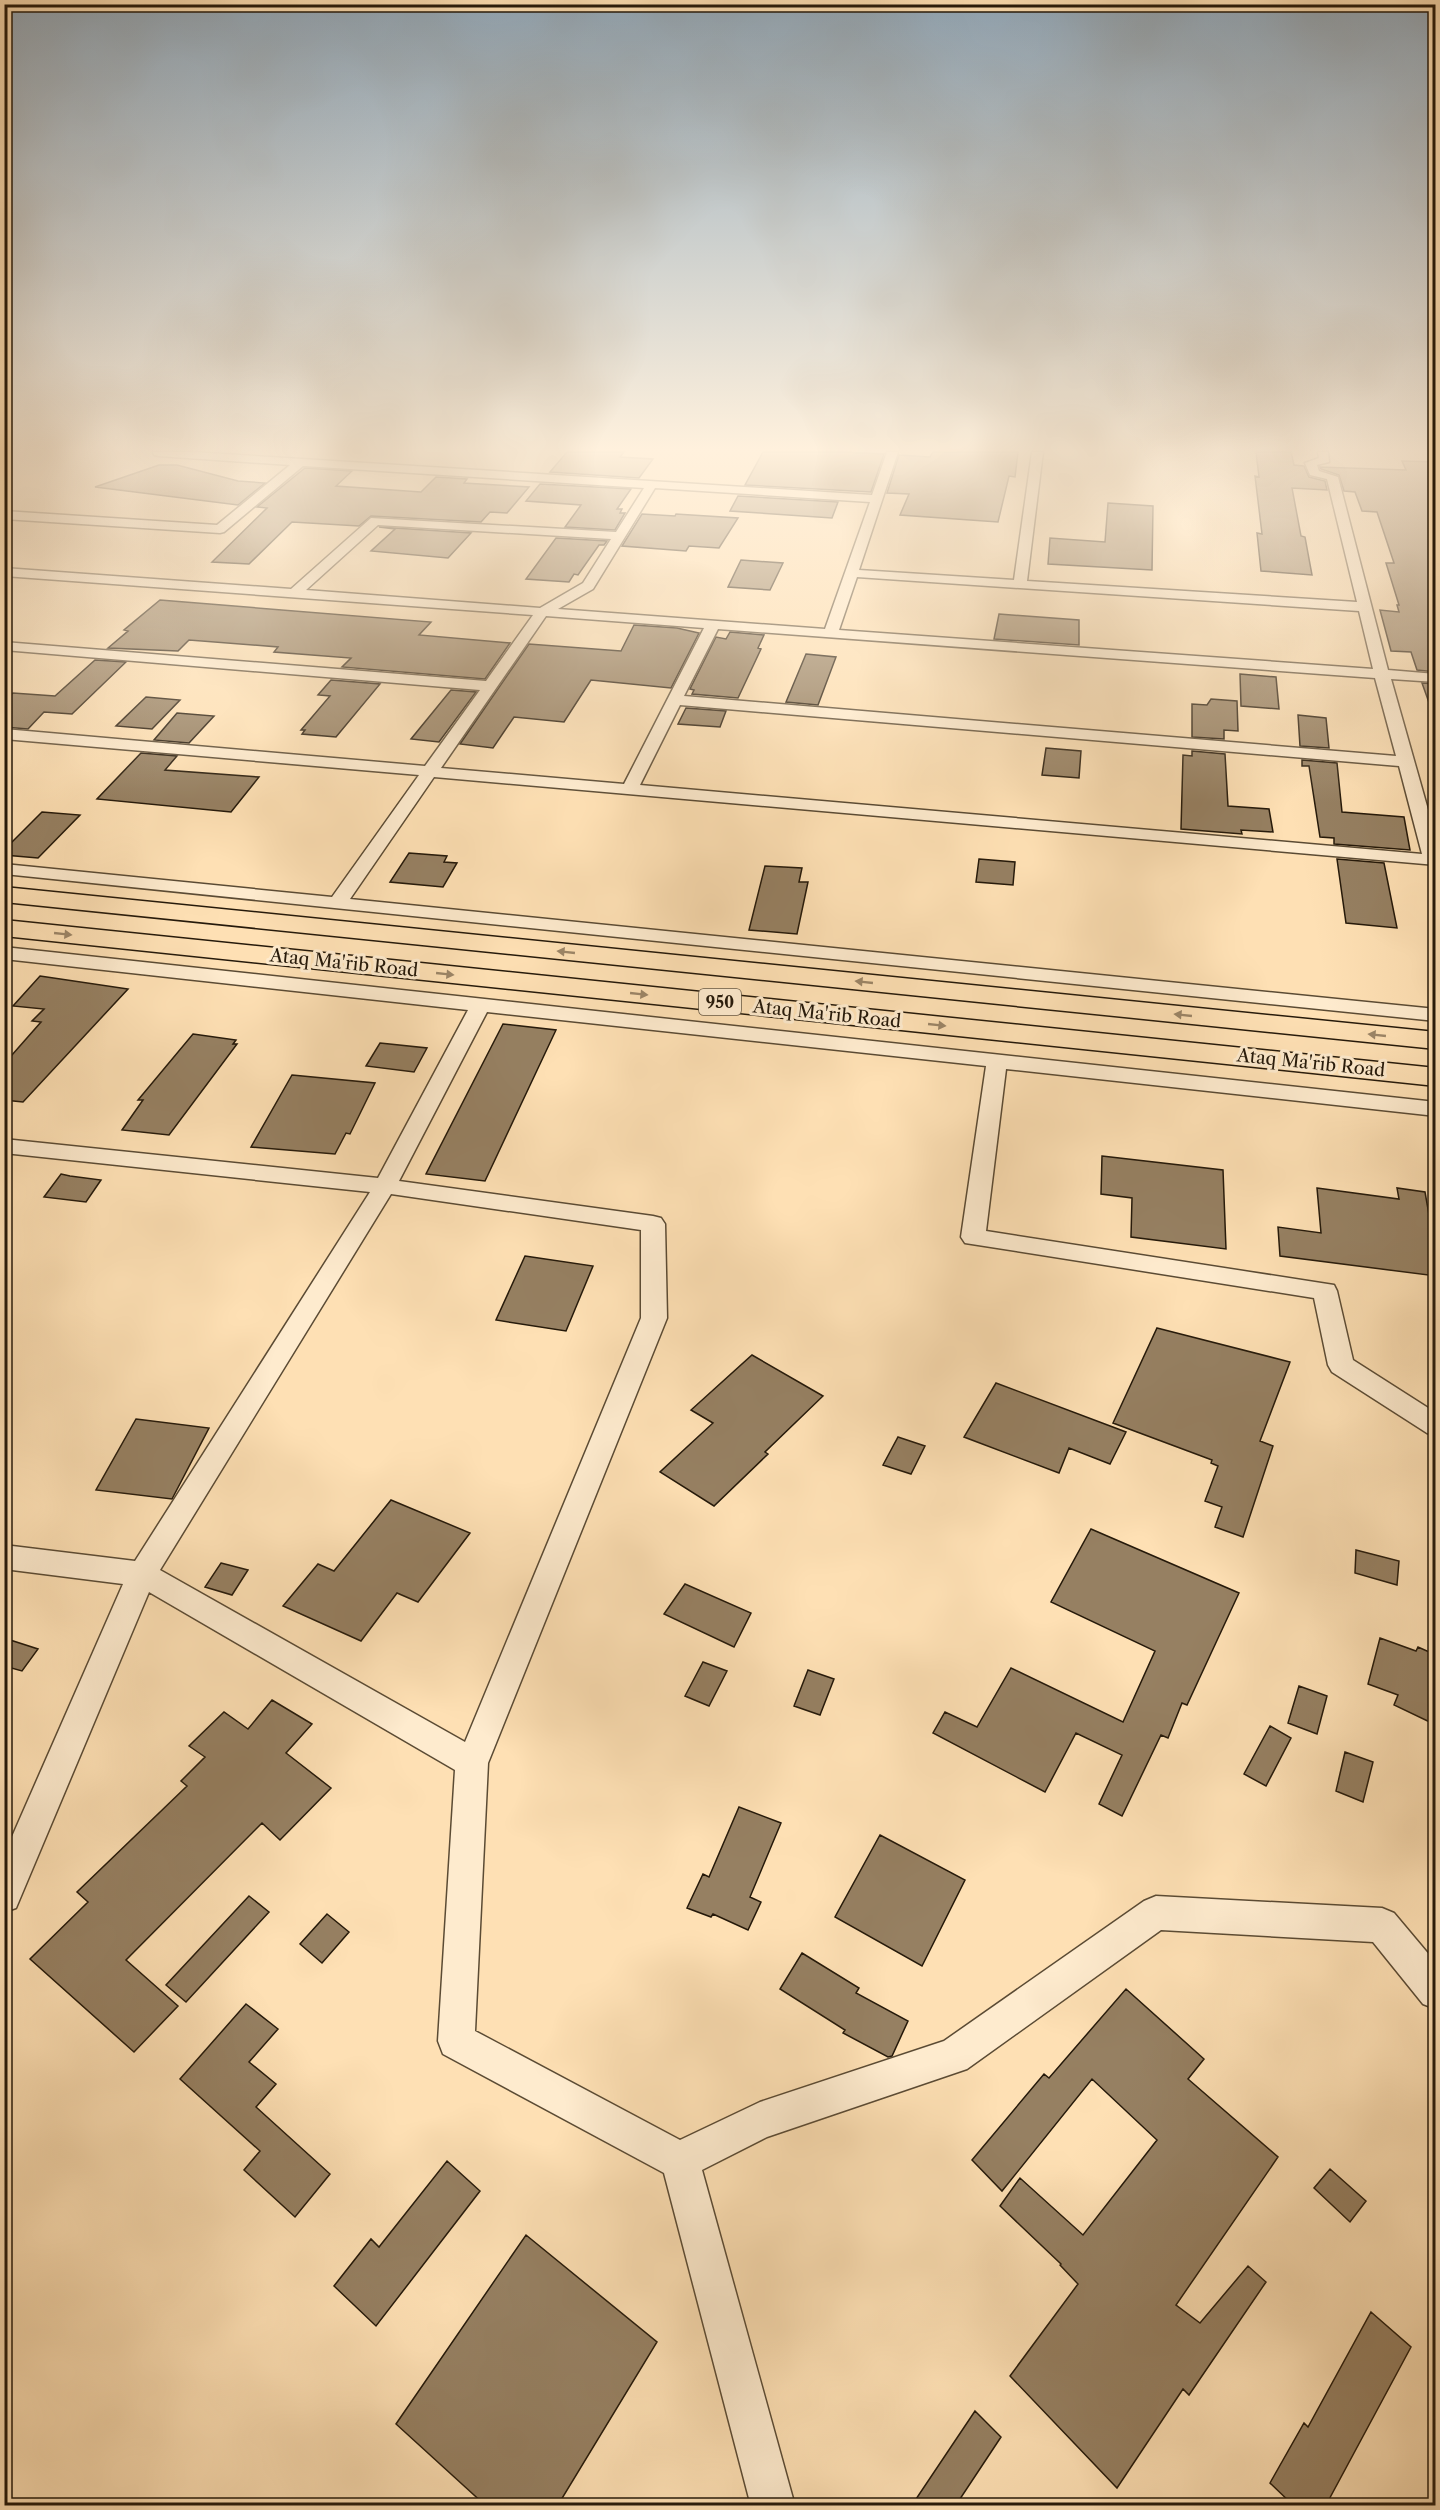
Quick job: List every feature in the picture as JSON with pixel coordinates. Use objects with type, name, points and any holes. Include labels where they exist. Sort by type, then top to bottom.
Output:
[{"type":"main road","name":"Ataq Ma'rib Road","points":[[4,894],[1073,991],[1235,1020],[1436,1041]]},
{"type":"main road","name":"Ataq Ma'rib Road","points":[[4,928],[1436,1077]]},
{"type":"main road","points":[[1235,1020],[1243,1056]]},
{"type":"street","points":[[295,593],[322,569]]},
{"type":"street","points":[[338,902],[542,612],[588,586],[598,569]]},
{"type":"street","points":[[831,633],[853,569]]},
{"type":"street","points":[[1020,584],[1022,569]]},
{"type":"street","points":[[4,734],[1433,860],[1355,569]]},
{"type":"street","points":[[4,572],[1436,678]]},
{"type":"street","points":[[852,573],[1365,607]]},
{"type":"street","points":[[629,790],[713,625]]},
{"type":"street","points":[[4,646],[491,686]]},
{"type":"street","points":[[675,700],[1406,762]]},
{"type":"street","points":[[4,869],[338,902],[1073,991],[1436,1015]]},
{"type":"street","points":[[4,953],[1436,1109]]},
{"type":"street","points":[[4,1896],[141,1574],[385,1186],[480,1006]]},
{"type":"street","points":[[998,1062],[974,1238],[1325,1291],[1341,1365],[1436,1426]]},
{"type":"street","points":[[4,1146],[385,1186],[653,1224],[654,1318],[472,1763],[456,2041],[680,2161],[773,2505]]},
{"type":"street","points":[[4,1557],[141,1574],[472,1763]]},
{"type":"street","points":[[680,2161],[760,2121],[954,2056],[1156,1913],[1382,1925],[1436,1991]]},
{"type":"building","points":[[533,569],[582,569],[578,575],[574,574],[569,582],[526,579]]},
{"type":"building","points":[[737,569],[780,569],[770,590],[728,587]]},
{"type":"building","points":[[1261,569],[1311,569],[1312,575],[1261,571]]},
{"type":"building","points":[[1388,569],[1436,569],[1436,672],[1417,670],[1411,652],[1391,651],[1380,610],[1399,612],[1397,605],[1399,605]]},
{"type":"building","points":[[160,600],[431,622],[419,635],[510,643],[485,679],[342,667],[351,658],[274,652],[278,647],[189,640],[178,651],[108,648],[128,631],[124,630]]},
{"type":"building","points":[[999,614],[1079,620],[1079,645],[994,639]]},
{"type":"building","points":[[634,625],[677,628],[699,633],[671,688],[591,680],[564,722],[514,717],[493,748],[460,744],[529,644],[621,651]]},
{"type":"building","points":[[730,632],[764,635],[758,648],[761,649],[738,698],[692,694],[694,690],[690,689],[716,637],[726,639]]},
{"type":"building","points":[[806,654],[836,657],[818,705],[786,702]]},
{"type":"building","points":[[95,660],[126,662],[72,714],[44,712],[28,729],[4,727],[4,701],[13,693],[55,696]]},
{"type":"building","points":[[1240,674],[1276,677],[1279,709],[1241,706]]},
{"type":"building","points":[[331,680],[380,684],[336,737],[302,734],[305,730],[301,730],[330,696],[318,695]]},
{"type":"building","points":[[1422,683],[1436,684],[1436,711],[1432,711]]},
{"type":"building","points":[[451,690],[476,692],[439,742],[411,739]]},
{"type":"building","points":[[146,697],[180,700],[152,729],[116,726]]},
{"type":"building","points":[[1211,699],[1237,701],[1238,731],[1224,730],[1224,739],[1192,737],[1192,704],[1207,705]]},
{"type":"building","points":[[686,708],[726,711],[720,727],[678,724]]},
{"type":"building","points":[[177,713],[214,716],[189,743],[154,740]]},
{"type":"building","points":[[1298,715],[1326,718],[1329,748],[1300,746]]},
{"type":"building","points":[[1046,748],[1081,751],[1079,778],[1042,775]]},
{"type":"building","points":[[1192,751],[1225,754],[1228,806],[1269,809],[1273,832],[1241,830],[1242,834],[1181,829],[1183,755],[1192,756]]},
{"type":"building","points":[[141,753],[177,756],[165,770],[259,777],[231,812],[97,799]]},
{"type":"building","points":[[1302,760],[1337,763],[1342,812],[1404,817],[1410,850],[1334,844],[1334,838],[1320,837],[1309,766],[1302,766]]},
{"type":"building","points":[[42,812],[80,815],[38,858],[4,855],[4,850]]},
{"type":"building","points":[[409,853],[447,856],[444,862],[457,863],[443,887],[390,882]]},
{"type":"building","points":[[979,859],[1015,862],[1013,885],[976,882]]},
{"type":"building","points":[[1337,859],[1384,863],[1397,928],[1346,923]]},
{"type":"building","points":[[765,866],[802,868],[799,882],[808,882],[797,934],[749,930]]},
{"type":"building","points":[[40,976],[128,989],[23,1102],[4,1100],[4,1064],[41,1022],[32,1021],[44,1009],[13,1006]]},
{"type":"building","points":[[503,1024],[556,1030],[485,1181],[426,1174]]},
{"type":"building","points":[[193,1034],[236,1040],[233,1044],[237,1044],[169,1135],[122,1130],[143,1100],[138,1100]]},
{"type":"building","points":[[380,1043],[427,1048],[414,1072],[366,1066]]},
{"type":"building","points":[[292,1075],[375,1083],[350,1134],[346,1133],[335,1154],[251,1147]]},
{"type":"building","points":[[1102,1156],[1223,1170],[1226,1249],[1131,1237],[1132,1198],[1101,1194]]},
{"type":"building","points":[[61,1174],[101,1180],[86,1202],[44,1197]]},
{"type":"building","points":[[1317,1188],[1399,1199],[1397,1188],[1425,1192],[1431,1226],[1436,1227],[1436,1276],[1280,1256],[1278,1227],[1321,1233]]},
{"type":"building","points":[[525,1256],[593,1266],[566,1331],[496,1320]]},
{"type":"building","points":[[1157,1328],[1290,1362],[1260,1441],[1273,1446],[1243,1537],[1215,1527],[1222,1507],[1205,1501],[1218,1466],[1211,1463],[1212,1460],[1113,1423]]},
{"type":"building","points":[[752,1355],[823,1396],[714,1506],[660,1472],[713,1423],[691,1410]]},
{"type":"building","points":[[996,1383],[1126,1432],[1110,1464],[1069,1448],[1059,1473],[964,1437]]},
{"type":"building","points":[[136,1419],[209,1428],[172,1499],[96,1490]]},
{"type":"building","points":[[898,1437],[925,1446],[911,1474],[883,1465]]},
{"type":"building","points":[[391,1500],[470,1533],[418,1602],[397,1593],[361,1641],[283,1606],[318,1564],[334,1571]]},
{"type":"building","points":[[1091,1529],[1239,1593],[1187,1705],[1182,1703],[1168,1738],[1161,1735],[1122,1816],[1099,1804],[1122,1755],[1076,1733],[1045,1792],[933,1733],[945,1712],[977,1727],[1011,1668],[1123,1722],[1155,1651],[1051,1602]]},
{"type":"building","points":[[1356,1550],[1399,1561],[1397,1585],[1355,1573]]},
{"type":"building","points":[[221,1563],[248,1570],[232,1595],[205,1587]]},
{"type":"building","points":[[685,1584],[751,1613],[734,1647],[664,1614]]},
{"type":"building","points":[[4,1638],[38,1649],[22,1671],[4,1666]]},
{"type":"building","points":[[1380,1638],[1416,1651],[1418,1647],[1436,1655],[1436,1725],[1394,1705],[1398,1695],[1368,1684]]},
{"type":"building","points":[[703,1662],[727,1671],[709,1706],[685,1696]]},
{"type":"building","points":[[808,1670],[834,1679],[820,1715],[794,1706]]},
{"type":"building","points":[[1299,1686],[1327,1696],[1317,1734],[1288,1723]]},
{"type":"building","points":[[272,1700],[312,1724],[286,1753],[331,1788],[280,1840],[262,1823],[126,1960],[178,2006],[134,2052],[30,1959],[88,1902],[77,1892],[187,1786],[181,1781],[205,1757],[189,1746],[224,1712],[248,1729]]},
{"type":"building","points":[[1270,1726],[1291,1738],[1266,1786],[1244,1774]]},
{"type":"building","points":[[1345,1752],[1373,1762],[1363,1802],[1336,1791]]},
{"type":"building","points":[[739,1807],[781,1823],[750,1897],[761,1902],[748,1930],[713,1914],[711,1917],[687,1908],[703,1874],[709,1877]]},
{"type":"building","points":[[880,1835],[965,1880],[922,1966],[835,1917]]},
{"type":"building","points":[[249,1896],[269,1912],[186,2002],[166,1985]]},
{"type":"building","points":[[327,1914],[349,1932],[322,1963],[300,1944]]},
{"type":"building","points":[[802,1953],[859,1988],[856,1993],[908,2021],[892,2056],[888,2057],[843,2033],[845,2030],[780,1989]]},
{"type":"building","points":[[1126,1989],[1204,2059],[1188,2079],[1278,2157],[1176,2305],[1200,2323],[1248,2266],[1266,2282],[1189,2395],[1183,2389],[1117,2488],[1010,2376],[1078,2284],[1061,2264],[1000,2206],[1020,2178],[1083,2235],[1157,2140],[1092,2079],[1002,2191],[972,2160],[1044,2074],[1049,2078]]},
{"type":"building","points":[[246,2004],[278,2029],[249,2062],[276,2084],[256,2107],[330,2174],[295,2217],[244,2170],[260,2151],[180,2079]]},
{"type":"building","points":[[447,2161],[480,2191],[376,2326],[334,2286],[371,2239],[379,2247]]},
{"type":"building","points":[[1330,2169],[1366,2201],[1350,2222],[1314,2188]]},
{"type":"building","points":[[526,2235],[657,2342],[558,2505],[485,2505],[396,2424]]},
{"type":"building","points":[[1371,2312],[1411,2347],[1326,2505],[1293,2505],[1270,2483],[1304,2423],[1308,2427]]},
{"type":"building","points":[[975,2411],[1001,2437],[956,2505],[912,2505]]}]
